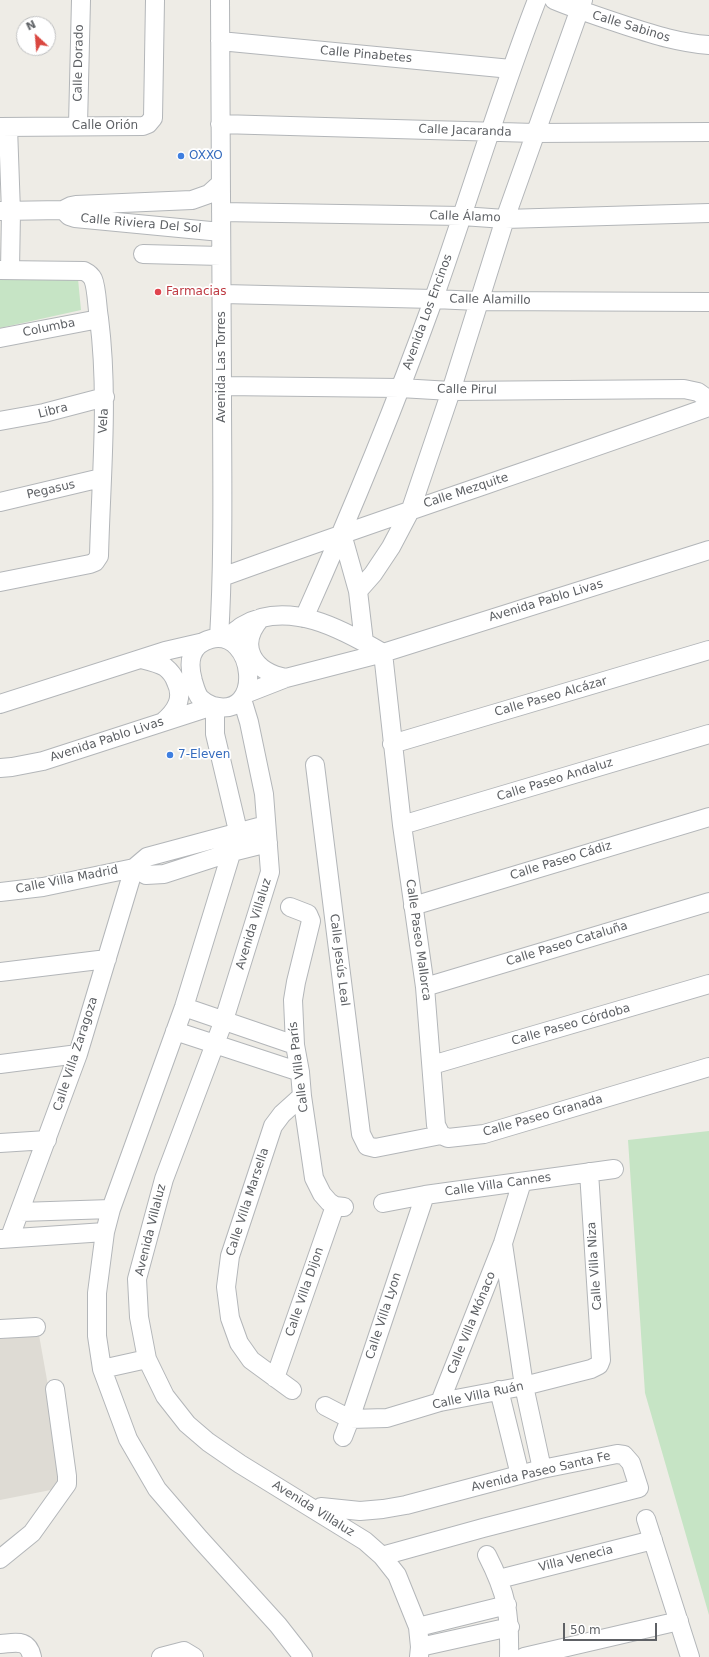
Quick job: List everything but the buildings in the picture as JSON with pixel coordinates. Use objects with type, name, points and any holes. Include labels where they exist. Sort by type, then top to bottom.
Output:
[{"type":"street","name":"Calle Dorado","points":[[78,125],[81,0]]},
{"type":"street","name":"Calle Orión","points":[[5,270],[6,211],[4,127],[78,125],[143,126],[151,121],[153,118],[155,0]]},
{"type":"street","name":"Avenida Las Torres","points":[[216,640],[222,577],[220,0]]},
{"type":"street","name":"Avenida Los Encinos","points":[[304,618],[342,534],[434,299],[511,69],[537,0]]},
{"type":"street","name":"Calle Sabinos","points":[[554,0],[581,5],[668,40],[709,45]]},
{"type":"street","points":[[358,591],[373,574],[391,547],[410,510],[451,391],[478,301],[534,133],[581,5]]},
{"type":"street","name":"Calle Pinabetes","points":[[220,42],[511,69]]},
{"type":"street","name":"Calle Jacaranda","points":[[220,124],[534,133],[709,132]]},
{"type":"street","name":"Calle Riviera Del Sol","points":[[6,211],[63,210],[76,205],[192,200],[209,194],[220,184]]},
{"type":"street","points":[[192,200],[193,228]]},
{"type":"street","points":[[138,202],[138,223]]},
{"type":"street","name":"Calle Riviera Del Sol","points":[[63,210],[69,216],[75,218],[193,228],[221,232]]},
{"type":"street","name":"Calle Álamo","points":[[221,212],[462,216],[505,219],[709,213]]},
{"type":"street","points":[[143,254],[221,256]]},
{"type":"street","name":"Vela","points":[[0,582],[95,562],[99,556],[105,397],[99,319],[94,281],[89,274],[84,271],[5,270]]},
{"type":"street","name":"Calle Alamillo","points":[[222,294],[478,301],[709,302]]},
{"type":"street","name":"Columba","points":[[0,338],[99,319]]},
{"type":"street","name":"Calle Pirul","points":[[222,386],[400,388],[451,391],[684,389],[698,392],[709,400]]},
{"type":"street","name":"Libra","points":[[0,421],[44,414],[105,397]]},
{"type":"street","name":"Calle Mezquite","points":[[222,577],[410,510],[554,463],[709,407]]},
{"type":"street","name":"Pegasus","points":[[0,502],[101,478]]},
{"type":"street","points":[[342,534],[358,591],[364,642]]},
{"type":"street","name":"Avenida Pablo Livas","points":[[244,696],[286,678],[383,653],[709,550]]},
{"type":"street","points":[[0,704],[166,651],[216,640],[232,642],[242,652],[249,681],[244,696],[230,706],[214,707],[206,703],[200,697],[196,690],[190,668],[193,653],[198,646],[216,640],[261,618],[285,615],[304,618],[335,628],[383,653]]},
{"type":"street","points":[[261,618],[250,633],[249,641],[254,660],[270,674],[286,678]]},
{"type":"street","name":"Calle Paseo Alcázar","points":[[392,744],[709,650]]},
{"type":"street","name":"Calle Paseo Mallorca","points":[[383,653],[402,826],[425,987],[436,1125],[441,1135]]},
{"type":"street","points":[[141,659],[166,667],[172,674],[180,689],[180,699],[174,714],[163,723]]},
{"type":"street","name":"Avenida Villaluz","points":[[244,696],[264,794],[270,872],[216,1044],[164,1179],[138,1279],[138,1317],[147,1359],[165,1396],[187,1424],[208,1442],[240,1464],[322,1509],[365,1541],[382,1556],[397,1575],[418,1627],[419,1652]]},
{"type":"street","points":[[214,707],[215,734],[238,831],[184,1007],[111,1209],[105,1232],[97,1294],[98,1336],[102,1368],[128,1439],[157,1489],[278,1625],[304,1657]]},
{"type":"street","name":"Avenida Pablo Livas","points":[[0,768],[43,761],[214,707]]},
{"type":"street","points":[[215,734],[219,724],[226,719],[234,717],[242,718],[249,722]]},
{"type":"street","name":"Calle Paseo Andaluz","points":[[402,826],[709,734]]},
{"type":"street","name":"Calle Jesús Leal","points":[[315,765],[361,1134],[367,1146],[375,1148]]},
{"type":"street","name":"Calle Paseo Cádiz","points":[[413,906],[709,817]]},
{"type":"street","name":"Calle Villa Madrid","points":[[0,892],[43,887],[134,868],[147,857],[238,831],[266,825]]},
{"type":"street","name":"Calle Villa Madrid","points":[[134,868],[146,875],[164,874],[232,852],[268,843]]},
{"type":"street","name":"Calle Villa Zaragoza","points":[[5,1238],[20,1212],[78,1054],[134,868]]},
{"type":"street","name":"Calle Paseo Cataluña","points":[[425,987],[709,902]]},
{"type":"street","name":"Calle Villa París","points":[[290,907],[308,914],[311,921],[293,1000],[295,1045],[314,1178],[322,1194],[340,1207]]},
{"type":"street","points":[[0,972],[107,959]]},
{"type":"street","name":"Calle Paseo Córdoba","points":[[432,1065],[709,984]]},
{"type":"street","points":[[184,1007],[295,1045]]},
{"type":"street","points":[[175,1031],[300,1072]]},
{"type":"street","points":[[0,1064],[78,1054]]},
{"type":"street","name":"Calle Paseo Granada","points":[[375,1148],[441,1135],[448,1138],[484,1134],[709,1067]]},
{"type":"street","name":"Calle Villa Marsella","points":[[292,1390],[251,1360],[239,1343],[230,1318],[226,1287],[230,1256],[273,1126],[282,1114],[302,1096]]},
{"type":"street","points":[[0,1143],[47,1140]]},
{"type":"street","name":"Calle Villa Cannes","points":[[383,1203],[424,1195],[614,1169]]},
{"type":"street","name":"Calle Villa Niza","points":[[589,1172],[601,1360]]},
{"type":"street","name":"Calle Villa Mónaco","points":[[440,1402],[503,1243],[522,1182]]},
{"type":"street","name":"Calle Villa Lyon","points":[[342,1437],[350,1419],[424,1195]]},
{"type":"street","name":"Calle Villa Dijon","points":[[275,1378],[340,1207]]},
{"type":"street","points":[[20,1212],[111,1209]]},
{"type":"street","points":[[5,1238],[105,1232]]},
{"type":"street","name":"Calle Villa Mónaco","points":[[503,1243],[524,1386],[542,1469]]},
{"type":"street","points":[[0,1329],[36,1327]]},
{"type":"street","points":[[102,1368],[147,1359]]},
{"type":"street","name":"Calle Villa Ruán","points":[[350,1419],[387,1418],[440,1402],[524,1386],[595,1368],[599,1365],[601,1360]]},
{"type":"street","points":[[0,1559],[32,1533],[67,1484],[55,1389]]},
{"type":"street","points":[[499,1390],[520,1475]]},
{"type":"street","points":[[325,1406],[350,1419]]},
{"type":"street","name":"Avenida Paseo Santa Fe","points":[[322,1509],[360,1511],[383,1509],[542,1469],[617,1454],[624,1455],[631,1463],[639,1488],[483,1528],[382,1556]]},
{"type":"street","points":[[646,1519],[690,1657]]},
{"type":"street","name":"Villa Venecia","points":[[500,1579],[653,1540]]},
{"type":"street","points":[[487,1555],[500,1579],[508,1605],[510,1627],[509,1657]]},
{"type":"street","points":[[418,1627],[508,1605]]},
{"type":"street","points":[[524,1657],[679,1621]]},
{"type":"street","points":[[419,1652],[510,1627]]},
{"type":"street","points":[[0,1644],[19,1642],[25,1644],[32,1654]]},
{"type":"street","points":[[161,1657],[184,1651],[194,1657]]},
{"type":"shaded area","points":[[39,1335],[66,1487],[0,1500],[0,1339]]},
{"type":"green space","points":[[0,277],[78,279],[81,310],[0,328]]},
{"type":"green space","points":[[709,1131],[709,1615],[645,1393],[628,1140]]},
{"type":"place","name":"OXXO","points":[[181,156]]},
{"type":"place","name":"Farmacias","points":[[158,292]]},
{"type":"place","name":"7-Eleven","points":[[170,755]]}]
